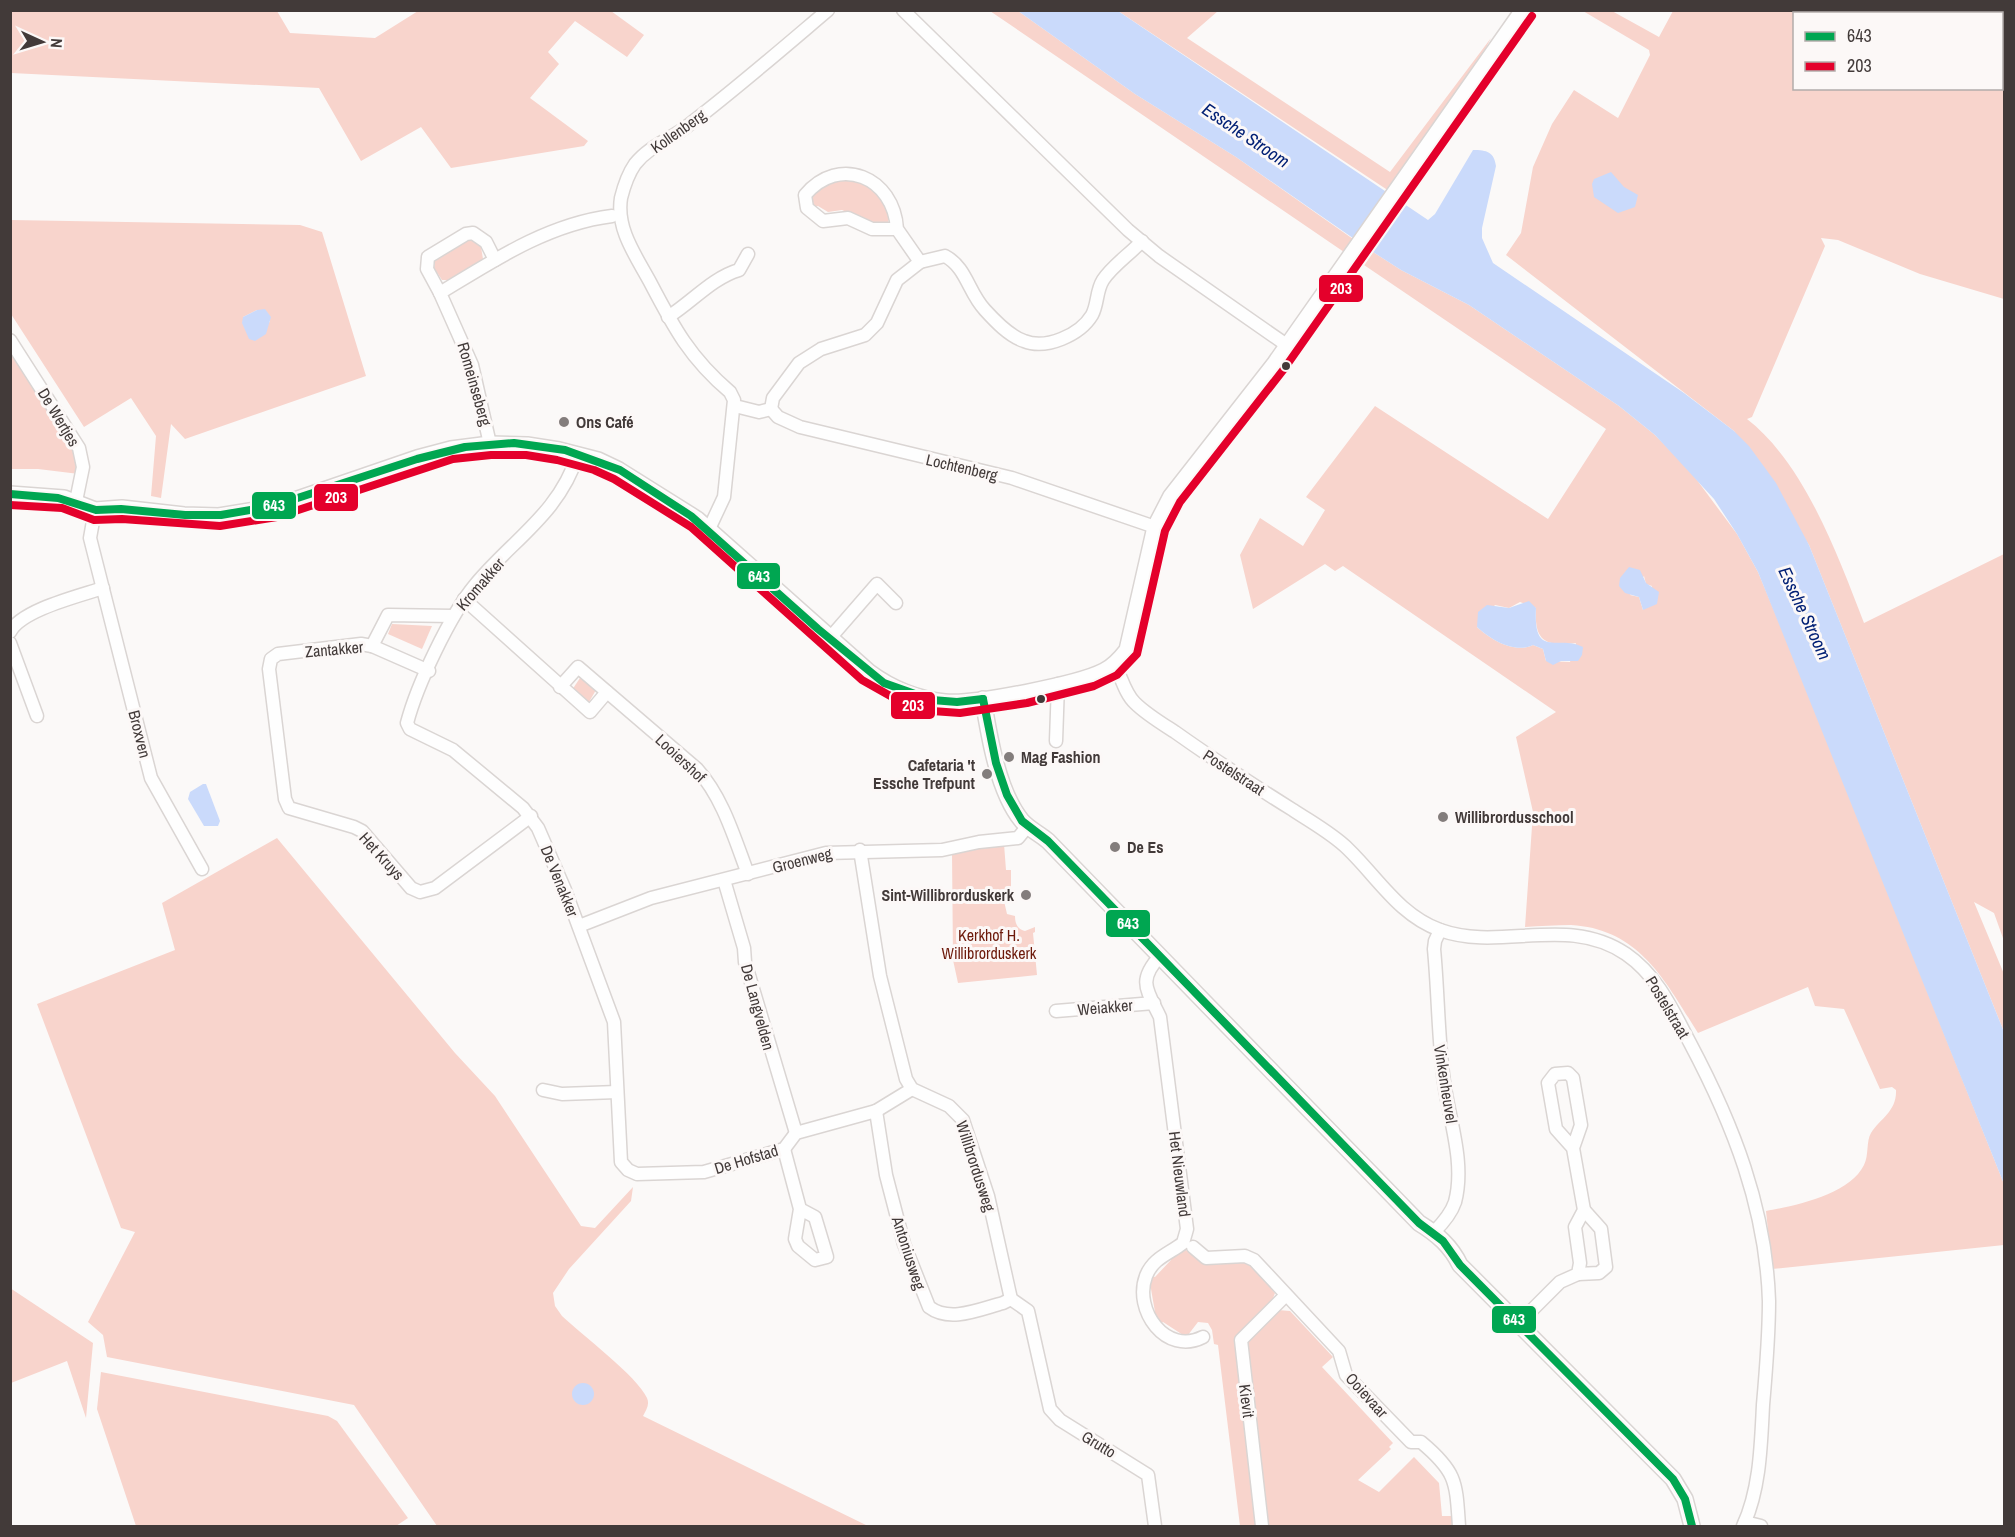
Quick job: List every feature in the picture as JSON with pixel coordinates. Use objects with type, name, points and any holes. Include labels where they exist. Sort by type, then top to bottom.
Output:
[{"type":"street","name":"Kollenberg","points":[[735,406],[730,392],[693,357],[668,317],[622,226],[621,200],[626,182],[635,164],[652,147],[688,126],[828,10]]},
{"type":"street","points":[[903,10],[1142,241],[1288,346]]},
{"type":"street","points":[[10,494],[76,501],[95,510],[122,508],[203,516],[253,512],[451,448],[490,444],[527,445],[578,454],[631,476],[709,529],[830,638],[884,683],[908,694],[948,703],[983,699],[1084,679],[1115,665],[1127,650],[1155,527],[1170,496],[1247,402],[1288,346],[1523,10]]},
{"type":"street","points":[[897,229],[872,229],[848,218],[823,221],[807,208],[805,195],[816,182],[831,176],[856,176],[872,181],[893,204],[897,229],[920,262]]},
{"type":"street","points":[[440,293],[495,260],[556,229],[612,216]]},
{"type":"street","name":"Romeinseberg","points":[[490,444],[472,365],[427,269],[428,256],[473,233],[486,242],[495,260]]},
{"type":"street","points":[[709,529],[723,497],[735,406],[759,412],[771,409],[773,398],[799,363],[821,349],[858,339],[872,329],[897,280],[920,262],[945,256],[954,261],[987,313],[1014,336],[1025,342],[1044,343],[1070,335],[1086,322],[1093,312],[1102,281],[1142,241]]},
{"type":"street","points":[[668,317],[692,302],[724,275],[739,270],[748,254]]},
{"type":"street","name":"De Wertjes","points":[[10,340],[79,448],[83,467],[76,501]]},
{"type":"street","name":"Lochtenberg","points":[[771,409],[778,417],[800,427],[1012,478],[1155,527]]},
{"type":"street","name":"Kromakker","points":[[410,729],[407,723],[410,713],[453,616],[464,599],[552,507],[571,476],[578,454]]},
{"type":"street","name":"Broxven","points":[[95,510],[90,538],[152,778],[202,869]]},
{"type":"street","points":[[830,638],[877,584],[896,603]]},
{"type":"street","points":[[10,632],[15,622],[29,615],[103,588]]},
{"type":"street","points":[[464,599],[590,712],[607,692]]},
{"type":"street","points":[[372,646],[388,615],[453,616]]},
{"type":"street","points":[[10,643],[38,716]]},
{"type":"street","name":"Zantakker","points":[[271,658],[278,654],[361,644],[372,646],[429,670]]},
{"type":"street","name":"Het Kruys","points":[[271,658],[269,669],[285,799],[289,808],[354,826],[362,831],[411,888],[420,892],[435,888],[531,816]]},
{"type":"street","name":"Postelstraat","points":[[1115,665],[1132,701],[1190,743],[1347,847],[1389,896],[1411,915],[1440,930],[1491,937],[1569,934],[1598,940],[1616,948],[1639,964],[1658,985],[1711,1082],[1740,1147],[1755,1200],[1765,1256],[1768,1300],[1761,1432],[1756,1482],[1744,1524]]},
{"type":"street","name":"Looiershof","points":[[560,687],[578,667],[707,781],[720,804],[748,874]]},
{"type":"street","points":[[1056,741],[1058,684]]},
{"type":"street","points":[[983,699],[991,745],[1003,782],[1016,811],[1028,826],[1048,841],[1419,1223],[1434,1232],[1454,1252],[1460,1265],[1673,1479],[1685,1499],[1692,1527]]},
{"type":"street","name":"De Venakker","points":[[410,729],[453,750],[531,816],[538,828],[579,926],[614,1022],[621,1162],[628,1170],[637,1174]]},
{"type":"street","name":"Groenweg","points":[[579,926],[651,898],[826,853],[860,850],[942,850],[979,842],[1018,838],[1028,826]]},
{"type":"street","points":[[860,850],[880,976],[906,1079],[912,1089]]},
{"type":"street","name":"De Langvelden","points":[[724,880],[744,948],[745,962],[796,1133]]},
{"type":"street","name":"Vinkenheuvel","points":[[1434,1232],[1446,1220],[1454,1203],[1458,1174],[1452,1120],[1446,1103],[1437,1027],[1440,1010],[1434,949],[1440,930]]},
{"type":"street","name":"Het Nieuwland","points":[[1160,956],[1148,969],[1145,978],[1160,1017],[1187,1229],[1183,1243],[1164,1254],[1146,1276],[1144,1304],[1154,1327],[1166,1335],[1195,1342],[1203,1337]]},
{"type":"street","name":"Weiakker","points":[[1056,1011],[1154,1003]]},
{"type":"street","points":[[1518,1324],[1560,1282],[1578,1274],[1599,1273],[1606,1267],[1601,1229],[1584,1210],[1573,1148],[1581,1125],[1573,1078],[1568,1073],[1555,1074],[1548,1083],[1556,1130],[1573,1148]]},
{"type":"street","name":"De Hofstad","points":[[637,1174],[704,1172],[784,1149],[796,1133],[876,1111],[912,1089]]},
{"type":"street","name":"Willibrordusweg","points":[[912,1089],[949,1106],[963,1119],[988,1196],[1011,1299],[1028,1311],[1040,1360]]},
{"type":"street","points":[[543,1090],[562,1094],[617,1092]]},
{"type":"street","name":"Antoniusweg","points":[[876,1111],[886,1174],[895,1212],[904,1245],[929,1307],[936,1313],[948,1316],[1011,1299]]},
{"type":"street","points":[[784,1149],[800,1209]]},
{"type":"street","points":[[1578,1274],[1580,1263],[1575,1227],[1584,1210]]},
{"type":"street","name":"Ooievaar","points":[[1193,1247],[1206,1258],[1245,1256],[1254,1260],[1339,1351],[1346,1375],[1411,1442],[1421,1442],[1452,1473],[1456,1483],[1459,1527]]},
{"type":"street","name":"Kievit","points":[[1262,1527],[1241,1340],[1286,1295]]},
{"type":"street","name":"Grutto","points":[[1040,1360],[1053,1416],[1148,1475],[1155,1527]]},
{"type":"street","points":[[1744,1524],[1761,1527]]},
{"type":"green space","points":[[11,11],[277,11],[290,33],[375,38],[418,11],[611,11],[644,35],[627,57],[575,21],[548,52],[559,64],[530,98],[588,141],[584,146],[451,168],[421,127],[361,161],[319,88],[11,73]]},
{"type":"green space","points":[[990,11],[1018,11],[1135,94],[1236,157],[1353,239],[1344,252]]},
{"type":"green space","points":[[1118,11],[1218,11],[1187,38],[1390,172],[1491,38],[1474,71],[1389,191]]},
{"type":"green space","points":[[1583,11],[1612,11],[1659,37],[1673,11],[2004,11],[2004,299],[1920,274],[1838,240],[1821,238],[1825,246],[1752,417],[1747,419],[1768,438],[1803,486],[1831,541],[1864,623],[2004,554],[2004,941],[1994,913],[1974,902],[2004,974],[2004,1032],[1809,545],[1734,431],[1506,255],[1521,233],[1533,167],[1552,124],[1574,90],[1618,118],[1650,55],[1649,50]]},
{"type":"green space","points":[[841,179],[858,182],[876,193],[890,213],[888,223],[876,225],[842,210],[828,212],[818,206],[813,208],[809,198],[816,189]]},
{"type":"green space","points":[[11,220],[300,225],[322,232],[366,376],[185,439],[171,424],[161,498],[151,496],[156,436],[131,398],[84,427],[11,314]],"holes":[[[257,310],[270,321],[266,328],[243,317]]]},
{"type":"green space","points":[[469,240],[473,240],[481,247],[483,259],[450,280],[442,280],[434,268],[435,261]]},
{"type":"green space","points":[[1373,252],[1401,270],[1469,305],[1619,406],[1655,435],[1691,472],[1737,534],[1758,572],[1805,685],[2004,1184],[2004,1245],[1772,1269],[1766,1211],[1821,1197],[1847,1184],[1864,1165],[1871,1133],[1888,1114],[1896,1097],[1896,1090],[1892,1087],[1880,1089],[1844,1009],[1815,1006],[1808,987],[1698,1033],[1662,977],[1633,947],[1615,936],[1595,929],[1571,925],[1525,927],[1533,812],[1516,737],[1556,712],[1343,566],[1335,571],[1325,564],[1253,609],[1240,555],[1260,518],[1303,546],[1325,510],[1306,497],[1375,406],[1548,519],[1606,429],[1364,265]],"holes":[[[1644,576],[1646,584],[1652,586],[1643,610],[1639,597],[1630,595]],[[1520,602],[1536,608],[1537,628],[1544,639],[1556,644],[1576,643],[1570,662],[1546,661],[1543,649],[1533,645],[1511,647],[1489,637],[1477,627],[1495,605],[1509,608]]]},
{"type":"green space","points":[[11,350],[75,452],[79,474],[38,469],[11,469]]},
{"type":"green space","points":[[392,624],[432,626],[422,649],[388,634]]},
{"type":"green space","points":[[580,678],[596,690],[589,702],[572,690]]},
{"type":"green space","points":[[277,838],[455,1053],[495,1096],[581,1226],[595,1228],[633,1187],[631,1201],[569,1269],[553,1293],[555,1306],[562,1316],[621,1367],[641,1389],[648,1403],[643,1416],[868,1526],[437,1526],[354,1405],[107,1357],[103,1335],[88,1322],[135,1232],[121,1228],[37,1004],[175,950],[162,903]]},
{"type":"green space","name":"Kerkhof H. Willibrorduskerk","points":[[1004,844],[1006,870],[1011,870],[1011,891],[1006,891],[1004,901],[1007,914],[1015,916],[1017,925],[1022,930],[1035,927],[1033,933],[1037,975],[958,983],[953,960],[952,853]]},
{"type":"green space","points":[[1186,1250],[1208,1264],[1248,1261],[1275,1293],[1272,1301],[1234,1338],[1257,1526],[1240,1526],[1218,1345],[1214,1344],[1212,1330],[1208,1323],[1198,1322],[1188,1335],[1183,1335],[1163,1322],[1160,1324],[1152,1314],[1155,1312],[1151,1289],[1148,1286],[1151,1276],[1155,1277],[1171,1260],[1170,1256]]},
{"type":"green space","points":[[10,1288],[93,1343],[86,1418],[67,1361],[11,1383]]},
{"type":"green space","points":[[1278,1310],[1290,1311],[1333,1357],[1322,1367],[1393,1443],[1389,1447],[1391,1449],[1358,1480],[1379,1492],[1414,1457],[1439,1483],[1442,1516],[1453,1516],[1454,1526],[1268,1526],[1246,1348],[1248,1338]]},
{"type":"green space","points":[[101,1372],[328,1416],[337,1421],[408,1518],[396,1526],[136,1526],[97,1409]]},
{"type":"water","name":"Essche Stroom","points":[[1018,11],[1118,11],[1428,220],[1435,214],[1473,150],[1489,153],[1494,158],[1496,166],[1482,228],[1482,238],[1493,263],[1684,393],[1734,431],[1749,446],[1776,483],[1809,545],[2004,1032],[2004,1184],[1758,572],[1714,499],[1655,435],[1619,406],[1469,305],[1401,270],[1373,252],[1236,157],[1135,94]]},
{"type":"water","points":[[1611,172],[1624,187],[1638,195],[1635,207],[1618,213],[1594,197],[1592,184],[1594,179]]},
{"type":"water","points":[[265,309],[271,317],[266,334],[255,341],[249,339],[242,323],[243,317]]},
{"type":"water","points":[[1629,567],[1640,570],[1646,583],[1659,592],[1657,604],[1643,610],[1639,597],[1625,593],[1619,586],[1620,578]]},
{"type":"water","points":[[1529,601],[1536,608],[1536,624],[1543,640],[1583,647],[1578,661],[1561,661],[1553,665],[1546,661],[1543,649],[1533,645],[1511,647],[1489,637],[1477,627],[1478,612],[1487,605],[1509,608]]},
{"type":"water","points":[[206,784],[220,821],[218,826],[204,826],[188,799],[190,792]]},
{"type":"water","points":[[583,1383],[591,1386],[594,1394],[591,1402],[583,1405],[575,1402],[572,1394],[575,1386]]},
{"type":"transit line","name":"203","points":[[10,505],[62,508],[94,520],[122,519],[220,526],[277,517],[453,459],[491,455],[526,455],[557,460],[594,470],[614,479],[691,527],[862,680],[901,702],[932,711],[960,713],[1027,703],[1094,686],[1117,675],[1137,654],[1165,531],[1180,502],[1284,369],[1532,16]]},
{"type":"transit line","name":"643","points":[[10,494],[58,498],[96,510],[121,509],[185,515],[221,515],[273,506],[417,459],[465,447],[514,443],[565,450],[620,470],[691,516],[818,629],[884,683],[932,700],[957,702],[983,699]]},
{"type":"transit line","name":"643","points":[[983,699],[996,763],[1007,795],[1022,821],[1048,841],[1419,1223],[1443,1241],[1460,1265],[1673,1479],[1685,1499],[1692,1526]]},
{"type":"place","name":"Ons Café","points":[[564,422]]},
{"type":"place","name":"Mag Fashion","points":[[1009,757]]},
{"type":"place","name":"Cafetaria 't Essche Trefpunt","points":[[987,774]]},
{"type":"place","name":"Willibrordusschool","points":[[1443,817]]},
{"type":"place","name":"De Es","points":[[1115,847]]},
{"type":"place","name":"Sint-Willibrorduskerk","points":[[1026,895]]}]
